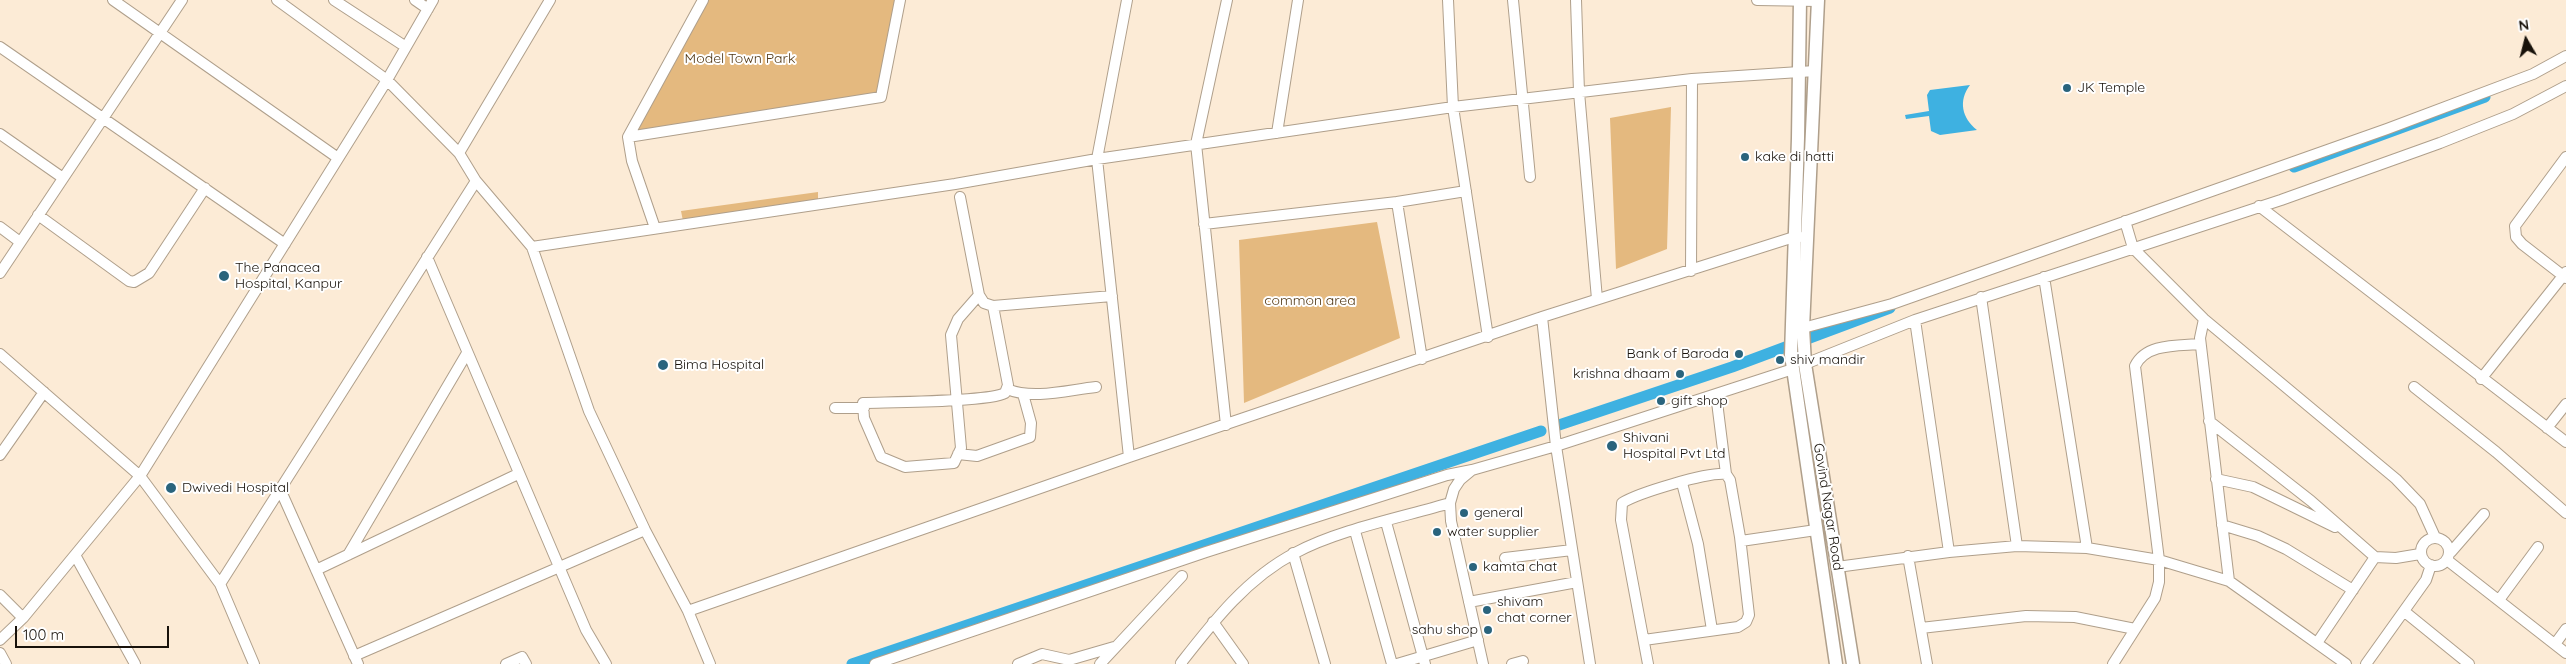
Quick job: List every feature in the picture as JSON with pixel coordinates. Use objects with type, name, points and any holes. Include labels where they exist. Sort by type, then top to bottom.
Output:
[{"type":"main road","name":"Govind Nagar Road","points":[[1818,0],[1809,237],[1803,330],[1804,351],[1799,366],[1816,530],[1836,664]]},
{"type":"main road","name":"Govind Nagar Road","points":[[1800,1],[1800,72],[1791,355],[1799,366],[1837,567],[1853,664]]},
{"type":"street","points":[[113,0],[338,158]]},
{"type":"street","points":[[0,273],[182,0]]},
{"type":"street","points":[[277,0],[387,80],[459,153],[476,181],[532,246],[589,411],[645,530],[688,611],[710,664]]},
{"type":"street","points":[[334,0],[406,48]]},
{"type":"street","points":[[0,640],[23,618],[140,476],[406,48],[430,4],[415,0]]},
{"type":"street","points":[[459,153],[550,0]]},
{"type":"street","points":[[655,228],[632,162],[628,137],[704,0]]},
{"type":"street","points":[[628,137],[881,97],[900,0]]},
{"type":"street","points":[[1127,0],[1097,158],[1129,457]]},
{"type":"street","points":[[1226,425],[1196,144],[1227,0]]},
{"type":"street","points":[[1277,133],[1298,0]]},
{"type":"street","points":[[1448,0],[1453,107],[1488,338]]},
{"type":"street","points":[[1513,0],[1530,178]]},
{"type":"street","points":[[1576,0],[1579,92],[1597,299]]},
{"type":"street","points":[[1757,0],[1818,0]]},
{"type":"street","points":[[0,47],[285,244]]},
{"type":"street","points":[[1803,330],[1876,309],[2487,92],[2533,74],[2566,56]]},
{"type":"street","points":[[532,246],[955,184],[1097,158],[1453,107],[1692,79],[1815,71]]},
{"type":"street","points":[[1692,79],[1692,271]]},
{"type":"street","points":[[875,664],[1256,536],[1447,475],[1472,470],[1556,446],[1799,366],[1915,320],[1981,297],[2259,206],[2440,143],[2513,114],[2566,86]]},
{"type":"street","points":[[0,134],[63,178]]},
{"type":"street","points":[[2481,379],[2565,275],[2522,244],[2516,237],[2515,226],[2566,157]]},
{"type":"street","points":[[220,584],[476,181]]},
{"type":"street","points":[[38,215],[129,281],[134,282],[149,273],[205,188]]},
{"type":"street","points":[[1204,224],[1396,202],[1466,191]]},
{"type":"street","points":[[960,197],[979,295],[984,303],[993,306],[1112,296]]},
{"type":"street","points":[[1396,202],[1422,359]]},
{"type":"street","points":[[2259,206],[2481,379],[2566,442]]},
{"type":"street","points":[[2125,221],[2133,248],[2204,319],[2396,479],[2420,504],[2435,537]]},
{"type":"street","points":[[0,227],[20,242]]},
{"type":"street","points":[[688,611],[1129,457],[1488,338],[1597,299],[1692,271],[1794,237],[1809,237]]},
{"type":"street","points":[[427,257],[586,630],[606,664]]},
{"type":"street","points":[[2044,277],[2087,548]]},
{"type":"street","points":[[979,295],[958,319],[951,335],[957,399],[961,448],[954,464],[905,467],[881,457],[864,418],[863,403],[957,399],[999,396],[1007,389]]},
{"type":"street","points":[[1981,297],[2017,546]]},
{"type":"street","points":[[993,306],[1007,389]]},
{"type":"street","points":[[1542,318],[1556,446],[1590,664]]},
{"type":"street","points":[[2204,319],[2200,344],[2230,581]]},
{"type":"street","points":[[1915,320],[1949,552]]},
{"type":"street","points":[[2113,664],[2155,598],[2159,582],[2160,560],[2135,366],[2143,354],[2153,349],[2200,344]]},
{"type":"street","points":[[348,555],[467,353]]},
{"type":"street","points":[[0,354],[140,476],[220,584],[254,664]]},
{"type":"street","points":[[1007,389],[1023,394],[1096,387]]},
{"type":"street","points":[[2414,387],[2496,452],[2566,513]]},
{"type":"street","points":[[0,455],[44,392]]},
{"type":"street","points":[[958,454],[977,456],[1030,437],[1032,423],[1023,394]]},
{"type":"street","points":[[1644,640],[1738,626],[1746,622],[1749,615],[1741,540],[1730,480],[1726,474],[1716,394]]},
{"type":"street","points":[[2547,428],[2566,404]]},
{"type":"street","points":[[835,408],[864,408]]},
{"type":"street","points":[[2209,421],[2312,501],[2375,558],[2396,558],[2420,554]]},
{"type":"street","points":[[1472,470],[1460,480],[1450,503],[1451,521],[1484,664]]},
{"type":"street","points":[[316,570],[518,474]]},
{"type":"street","points":[[1648,664],[1620,512],[1622,503],[1634,495],[1707,475],[1726,474]]},
{"type":"street","points":[[2216,479],[2254,487],[2345,532]]},
{"type":"street","points":[[1682,483],[1698,544],[1712,630]]},
{"type":"street","points":[[280,489],[356,660],[645,530]]},
{"type":"street","points":[[1182,664],[1231,601],[1293,554],[1355,531],[1450,503]]},
{"type":"street","points":[[2484,514],[2449,556],[2437,566],[2426,564],[2420,554],[2423,543],[2435,537],[2444,540],[2449,556],[2499,600],[2566,653]]},
{"type":"street","points":[[1386,522],[1424,660]]},
{"type":"street","points":[[2222,525],[2258,536],[2286,549],[2353,590]]},
{"type":"street","points":[[1741,540],[1816,530]]},
{"type":"street","points":[[1355,531],[1392,664]]},
{"type":"street","points":[[1837,567],[1908,556],[2017,546],[2087,548],[2160,560],[2230,581],[2346,664]]},
{"type":"street","points":[[2499,600],[2538,547]]},
{"type":"street","points":[[1505,558],[1572,550]]},
{"type":"street","points":[[1293,554],[1324,663]]},
{"type":"street","points":[[74,555],[135,664]]},
{"type":"street","points":[[1908,556],[1927,664]]},
{"type":"street","points":[[2317,642],[2375,558]]},
{"type":"street","points":[[2366,664],[2405,612],[2426,580],[2431,565]]},
{"type":"street","points":[[1100,664],[1182,576]]},
{"type":"street","points":[[1469,602],[1577,582]]},
{"type":"street","points":[[0,595],[23,618]]},
{"type":"street","points":[[2405,612],[2468,664]]},
{"type":"street","points":[[1921,628],[2026,616],[2075,618],[2135,629]]},
{"type":"street","points":[[1213,622],[1243,664]]},
{"type":"street","points":[[2555,644],[2566,629]]},
{"type":"street","points":[[1396,664],[1424,660],[1478,640]]},
{"type":"street","points":[[1018,664],[1042,654],[1069,660],[1115,647]]},
{"type":"street","points":[[0,653],[6,664]]},
{"type":"street","points":[[506,664],[522,658],[526,664]]},
{"type":"street","points":[[1512,664],[1523,661]]},
{"type":"green space","name":"Model Town Park","points":[[705,0],[900,0],[881,97],[631,135]]},
{"type":"green space","points":[[1671,107],[1667,249],[1616,269],[1610,118]]},
{"type":"green space","points":[[818,192],[818,202],[683,221],[681,211]]},
{"type":"green space","name":"common area","points":[[1377,222],[1400,338],[1244,403],[1239,240]]},
{"type":"water","points":[[1970,85],[1964,97],[1963,109],[1968,120],[1977,130],[1940,135],[1931,131],[1929,116],[1906,119],[1905,115],[1929,111],[1927,95],[1930,90]]},
{"type":"waterway","points":[[2294,167],[2485,97]]},
{"type":"waterway","points":[[1559,425],[1732,367],[1890,308]]},
{"type":"waterway","points":[[852,664],[1541,431]]},
{"type":"place","name":"JK Temple","points":[[2067,88]]},
{"type":"place","name":"kake di hatti","points":[[1745,157]]},
{"type":"place","name":"The Panacea Hospital, Kanpur","points":[[224,276]]},
{"type":"place","name":"Bank of Baroda","points":[[1739,354]]},
{"type":"place","name":"shiv mandir","points":[[1780,360]]},
{"type":"place","name":"Bima Hospital","points":[[663,365]]},
{"type":"place","name":"krishna dhaam","points":[[1680,374]]},
{"type":"place","name":"gift shop","points":[[1661,401]]},
{"type":"place","name":"Shivani Hospital Pvt Ltd","points":[[1612,446]]},
{"type":"place","name":"Dwivedi Hospital","points":[[171,488]]},
{"type":"place","name":"general","points":[[1464,513]]},
{"type":"place","name":"water supplier","points":[[1437,532]]},
{"type":"place","name":"kamta chat","points":[[1473,567]]},
{"type":"place","name":"shivam chat corner","points":[[1487,610]]},
{"type":"place","name":"sahu shop","points":[[1488,630]]}]
